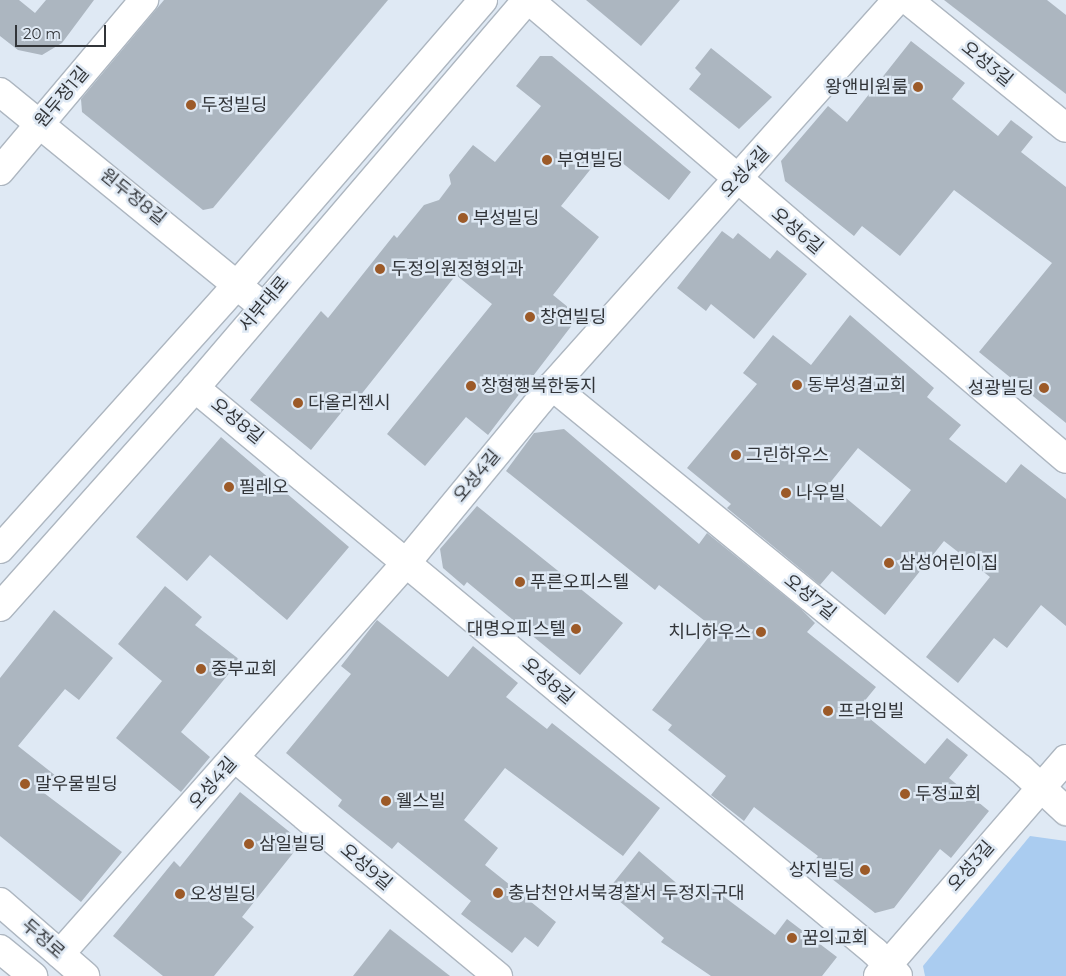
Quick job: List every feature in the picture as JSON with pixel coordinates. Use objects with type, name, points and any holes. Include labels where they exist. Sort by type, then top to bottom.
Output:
[{"type":"street","name":"원두정1길","points":[[0,171],[144,0]]},
{"type":"street","name":"서부대로","points":[[0,549],[238,284],[483,0]]},
{"type":"street","name":"서부대로","points":[[0,607],[195,388],[262,306],[528,0]]},
{"type":"street","name":"오성6길","points":[[528,0],[1066,459]]},
{"type":"street","name":"오성4길","points":[[60,954],[406,563],[552,386],[897,0]]},
{"type":"street","name":"오성3길","points":[[908,0],[1066,128]]},
{"type":"street","name":"원두정8길","points":[[0,92],[238,284],[262,306]]},
{"type":"street","name":"오성7길","points":[[552,386],[1042,788],[1066,811]]},
{"type":"street","name":"오성8길","points":[[195,388],[406,563],[887,973]]},
{"type":"street","name":"오성9길","points":[[235,758],[498,976]]},
{"type":"street","name":"오성3길","points":[[887,973],[1066,759]]},
{"type":"street","name":"두정로","points":[[0,902],[85,976]]},
{"type":"street","name":"두정로","points":[[0,948],[33,976]]},
{"type":"shaded area","points":[[1030,836],[1066,841],[1066,976],[925,976],[923,966]]},
{"type":"building","points":[[0,0],[19,0],[35,13],[46,0],[94,0],[62,43],[42,55],[18,50],[0,36]]},
{"type":"building","name":"두정빌딩","points":[[164,0],[388,0],[213,208],[203,210],[82,112],[81,99]]},
{"type":"building","points":[[586,0],[680,0],[641,46]]},
{"type":"building","points":[[944,0],[1047,0],[1066,15],[1066,94]]},
{"type":"building","points":[[911,41],[965,83],[952,99],[998,136],[1011,120],[1033,137],[1021,152],[1066,187],[1066,423],[979,352],[1052,263],[954,190],[900,256],[862,226],[854,236],[785,181],[781,161],[828,106],[847,122]]},
{"type":"building","points":[[711,48],[772,97],[739,129],[689,89],[701,74],[695,68]]},
{"type":"building","points":[[540,56],[552,56],[691,172],[669,200],[606,150],[561,206],[599,237],[553,295],[579,316],[488,435],[466,417],[425,466],[387,434],[492,304],[456,275],[352,406],[349,403],[311,450],[250,400],[321,311],[328,318],[394,235],[397,238],[424,205],[439,200],[451,184],[449,175],[473,145],[495,162],[541,106],[516,86]]},
{"type":"building","points":[[722,231],[733,239],[738,233],[770,259],[777,250],[807,274],[754,339],[711,304],[706,311],[677,288]]},
{"type":"building","points":[[850,315],[934,388],[927,397],[961,425],[949,439],[1006,483],[1021,464],[1066,499],[1066,626],[1041,605],[1007,648],[994,638],[958,683],[926,657],[990,577],[944,541],[885,615],[832,571],[820,585],[727,508],[731,504],[687,468],[757,384],[743,373],[773,335],[811,365]],"holes":[[[858,448],[911,490],[881,527],[829,484]]]},
{"type":"building","points":[[564,429],[699,544],[707,533],[801,609],[815,623],[807,632],[876,687],[858,709],[925,764],[947,738],[968,755],[949,778],[989,811],[951,858],[940,849],[894,908],[875,913],[812,863],[818,856],[754,807],[744,821],[711,795],[726,776],[668,730],[672,725],[652,710],[715,629],[659,585],[655,590],[506,471],[534,433]]},
{"type":"building","name":"필레오","points":[[221,437],[349,547],[287,620],[210,555],[187,581],[136,537]]},
{"type":"building","points":[[477,506],[623,623],[580,675],[467,582],[464,586],[443,568],[440,549]]},
{"type":"building","points":[[165,586],[202,617],[195,625],[240,660],[181,732],[210,757],[181,792],[116,738],[162,681],[118,644]]},
{"type":"building","name":"말우물빌딩","points":[[54,610],[113,658],[79,700],[65,689],[18,746],[56,776],[44,793],[122,852],[81,902],[0,836],[0,678]]},
{"type":"building","points":[[377,620],[448,677],[473,646],[518,683],[506,697],[547,729],[552,723],[660,808],[623,856],[505,768],[464,820],[498,848],[485,865],[556,922],[538,947],[525,937],[512,953],[461,914],[471,901],[398,842],[392,849],[338,806],[342,800],[286,753],[351,674],[341,666]]},
{"type":"building","points":[[240,792],[302,842],[242,917],[254,927],[214,976],[163,976],[113,936],[174,861],[180,867]]},
{"type":"building","points":[[639,851],[695,899],[707,884],[775,935],[787,919],[837,957],[822,976],[711,976],[661,942],[664,938],[607,891]]},
{"type":"building","points":[[390,929],[450,976],[353,976]]},
{"type":"place","name":"왕앤비원룸","points":[[918,87]]},
{"type":"place","name":"두정빌딩","points":[[191,105]]},
{"type":"place","name":"부연빌딩","points":[[547,160]]},
{"type":"place","name":"부성빌딩","points":[[463,218]]},
{"type":"place","name":"두정의원정형외과","points":[[380,269]]},
{"type":"place","name":"창연빌딩","points":[[530,317]]},
{"type":"place","name":"동부성결교회","points":[[797,385]]},
{"type":"place","name":"창형행복한둥지","points":[[471,386]]},
{"type":"place","name":"성광빌딩","points":[[1044,388]]},
{"type":"place","name":"다올리젠시","points":[[298,403]]},
{"type":"place","name":"그린하우스","points":[[736,455]]},
{"type":"place","name":"필레오","points":[[229,487]]},
{"type":"place","name":"나우빌","points":[[786,493]]},
{"type":"place","name":"삼성어린이집","points":[[889,563]]},
{"type":"place","name":"푸른오피스텔","points":[[520,582]]},
{"type":"place","name":"대명오피스텔","points":[[576,629]]},
{"type":"place","name":"치니하우스","points":[[761,632]]},
{"type":"place","name":"중부교회","points":[[201,669]]},
{"type":"place","name":"프라임빌","points":[[828,711]]},
{"type":"place","name":"말우물빌딩","points":[[25,784]]},
{"type":"place","name":"두정교회","points":[[905,794]]},
{"type":"place","name":"웰스빌","points":[[386,801]]},
{"type":"place","name":"삼일빌딩","points":[[249,844]]},
{"type":"place","name":"상지빌딩","points":[[865,870]]},
{"type":"place","name":"충남천안서북경찰서 두정지구대","points":[[498,893]]},
{"type":"place","name":"오성빌딩","points":[[180,894]]},
{"type":"place","name":"꿈의교회","points":[[792,938]]}]
